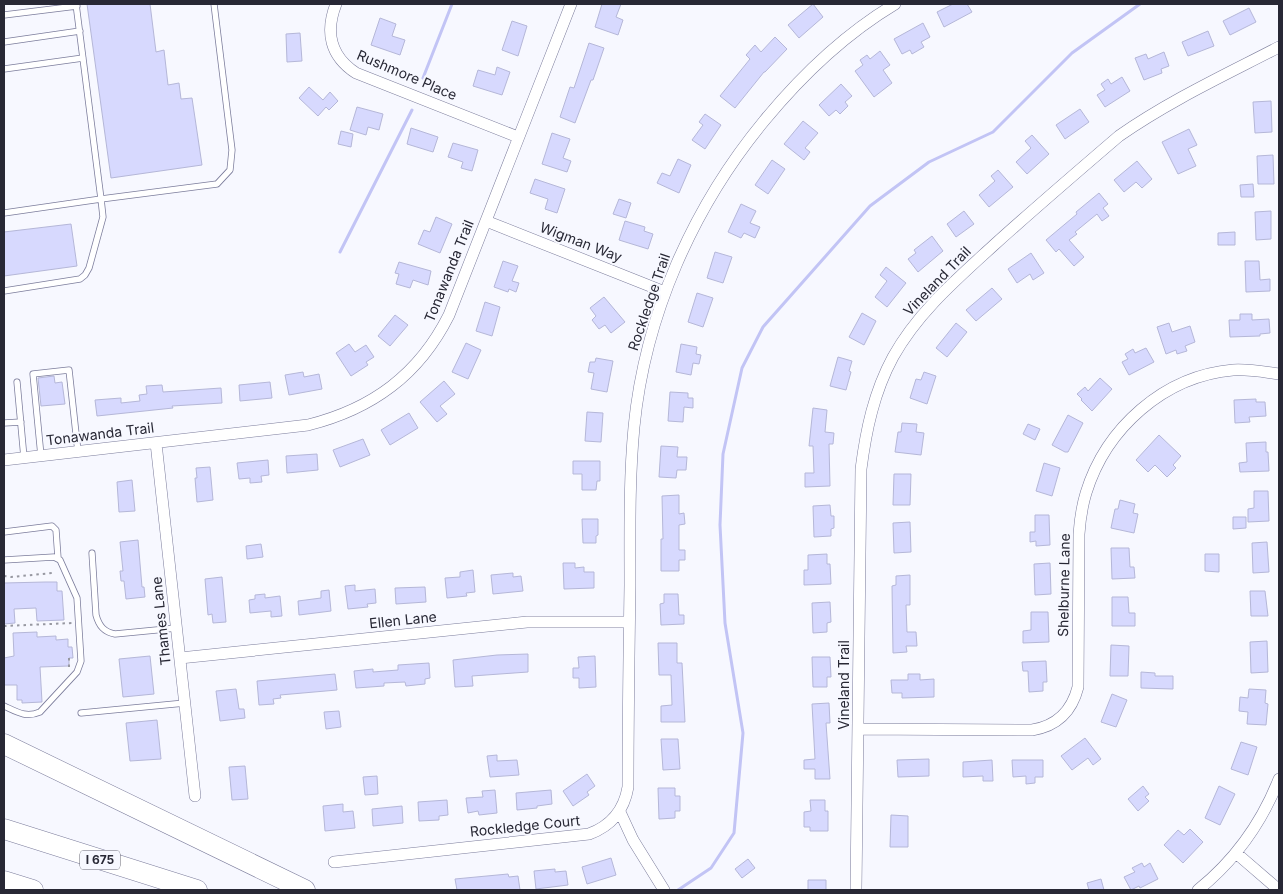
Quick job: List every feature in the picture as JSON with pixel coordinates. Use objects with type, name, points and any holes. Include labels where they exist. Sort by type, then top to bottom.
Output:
[{"type":"highway","points":[[4,744],[305,890]]},
{"type":"highway","name":"I 675","points":[[4,829],[197,890]]},
{"type":"highway","points":[[4,881],[33,890]]},
{"type":"highway","points":[[4,886],[28,890]]},
{"type":"street","name":"Rushmore Place","points":[[336,4],[330,25],[330,38],[336,54],[349,68],[356,73],[518,137]]},
{"type":"street","name":"Tonawanda Trail","points":[[4,460],[308,425],[353,411],[373,400],[395,384],[409,372],[432,345],[449,315],[571,4]]},
{"type":"street","name":"Rockledge Trail","points":[[620,812],[628,787],[630,483],[634,426],[643,371],[665,292],[699,217],[723,175],[758,129],[778,104],[821,61],[849,37],[894,4]]},
{"type":"street","name":"Vineland Trail","points":[[856,890],[861,469],[870,414],[880,384],[902,342],[917,321],[948,287],[1119,136],[1142,120],[1279,47]]},
{"type":"street","name":"Wigman Way","points":[[486,221],[665,292]]},
{"type":"street","name":"Shelburne Lane","points":[[859,730],[1032,730],[1047,726],[1060,718],[1072,704],[1078,687],[1079,534],[1081,512],[1091,478],[1109,444],[1136,413],[1155,399],[1190,380],[1233,370],[1279,374]]},
{"type":"street","name":"Thames Lane","points":[[156,443],[195,796]]},
{"type":"street","name":"Ellen Lane","points":[[180,658],[526,622],[629,622]]},
{"type":"street","points":[[1198,890],[1226,866],[1236,853],[1259,821],[1279,779]]},
{"type":"street","name":"Rockledge Court","points":[[334,862],[589,834],[606,826],[620,812]]},
{"type":"street","points":[[620,812],[633,840],[664,890]]},
{"type":"street","points":[[1236,853],[1279,890]]},
{"type":"lane","points":[[4,213],[217,184],[230,170],[232,150],[214,4]]},
{"type":"lane","points":[[4,16],[76,5],[103,217],[89,268],[80,279],[4,291]]},
{"type":"lane","points":[[4,42],[80,31]]},
{"type":"lane","points":[[4,68],[83,58]]},
{"type":"lane","points":[[41,456],[32,374],[69,370],[78,452]]},
{"type":"lane","points":[[17,382],[24,458]]},
{"type":"lane","points":[[4,424],[21,422]]},
{"type":"lane","points":[[4,532],[52,526],[56,530],[58,558],[76,597],[81,661],[77,672],[44,709],[36,714],[27,715],[4,706]]},
{"type":"lane","points":[[92,554],[96,615],[103,629],[115,634],[177,628]]},
{"type":"lane","points":[[4,560],[58,558]]},
{"type":"lane","points":[[81,713],[185,703]]},
{"type":"path","points":[[4,576],[53,573]]},
{"type":"path","points":[[4,626],[79,622]]},
{"type":"building","points":[[87,4],[150,4],[156,52],[164,50],[168,85],[179,83],[181,99],[192,98],[202,165],[111,178]]},
{"type":"building","points":[[602,4],[621,4],[616,17],[623,20],[618,35],[595,27]]},
{"type":"building","points":[[813,4],[823,17],[799,38],[788,25]]},
{"type":"building","points":[[953,4],[967,4],[972,12],[944,27],[937,12]]},
{"type":"building","points":[[1249,8],[1256,22],[1230,35],[1223,21]]},
{"type":"building","points":[[380,18],[396,24],[392,36],[405,40],[400,55],[371,45]]},
{"type":"building","points":[[512,21],[527,26],[518,56],[502,50]]},
{"type":"building","points":[[923,23],[930,37],[921,42],[924,47],[912,54],[910,50],[902,54],[894,39]]},
{"type":"building","points":[[1208,31],[1214,46],[1188,56],[1182,42]]},
{"type":"building","points":[[300,33],[302,61],[287,62],[286,34]]},
{"type":"building","points":[[775,37],[787,49],[764,72],[735,108],[720,96],[750,59],[746,55],[755,45],[761,52]]},
{"type":"building","points":[[589,43],[604,48],[575,123],[560,117],[570,87],[574,88]]},
{"type":"building","points":[[880,51],[890,65],[883,70],[892,83],[874,97],[855,71],[863,65],[860,60],[867,55],[870,59]]},
{"type":"building","points":[[1164,52],[1169,66],[1161,69],[1162,73],[1144,80],[1135,58],[1146,54],[1148,59]]},
{"type":"building","points":[[497,67],[510,72],[502,95],[473,86],[478,70],[495,75]]},
{"type":"building","points":[[1122,77],[1130,91],[1105,107],[1097,95],[1105,90],[1101,84],[1108,79],[1111,84]]},
{"type":"building","points":[[841,84],[852,96],[845,102],[848,106],[840,114],[836,110],[829,116],[819,105]]},
{"type":"building","points":[[309,87],[323,100],[330,92],[338,101],[329,110],[326,107],[318,116],[299,98]]},
{"type":"building","points":[[1271,101],[1272,132],[1255,133],[1253,102]]},
{"type":"building","points":[[357,107],[383,114],[379,130],[368,127],[366,135],[350,130]]},
{"type":"building","points":[[1080,109],[1089,122],[1065,139],[1056,125]]},
{"type":"building","points":[[705,114],[721,125],[705,149],[692,140],[703,125],[699,122]]},
{"type":"building","points":[[803,121],[818,133],[805,148],[810,152],[804,160],[784,144]]},
{"type":"building","points":[[411,128],[438,137],[433,152],[407,144]]},
{"type":"building","points":[[1189,129],[1197,145],[1188,149],[1196,166],[1178,174],[1162,142]]},
{"type":"building","points":[[341,131],[353,134],[351,147],[338,144]]},
{"type":"building","points":[[552,133],[570,139],[563,158],[571,161],[567,172],[542,164]]},
{"type":"building","points":[[1032,135],[1049,154],[1027,174],[1016,162],[1031,148],[1025,141]]},
{"type":"building","points":[[453,143],[478,150],[472,171],[461,168],[463,162],[448,157]]},
{"type":"building","points":[[1273,155],[1274,184],[1258,184],[1257,156]]},
{"type":"building","points":[[678,159],[691,165],[679,193],[657,183],[662,173],[670,176]]},
{"type":"building","points":[[772,160],[785,169],[768,194],[755,185]]},
{"type":"building","points":[[1137,161],[1152,179],[1142,188],[1136,182],[1124,192],[1114,180]]},
{"type":"building","points":[[998,170],[1013,187],[989,207],[979,195],[995,181],[991,176]]},
{"type":"building","points":[[535,179],[565,189],[557,213],[545,209],[548,199],[530,193]]},
{"type":"building","points":[[1253,184],[1254,197],[1241,197],[1240,185]]},
{"type":"building","points":[[1099,193],[1108,204],[1103,208],[1109,216],[1102,221],[1097,214],[1075,232],[1077,234],[1069,240],[1084,257],[1074,266],[1059,249],[1056,252],[1046,240]]},
{"type":"building","points":[[619,199],[631,203],[626,218],[613,214]]},
{"type":"building","points":[[741,204],[756,211],[750,223],[760,227],[755,238],[744,233],[741,238],[728,232]]},
{"type":"building","points":[[964,211],[974,224],[956,237],[947,224]]},
{"type":"building","points":[[1271,211],[1271,239],[1256,240],[1255,212]]},
{"type":"building","points":[[436,217],[452,224],[440,253],[418,244],[424,230],[430,232]]},
{"type":"building","points":[[625,221],[645,227],[644,231],[653,234],[648,249],[619,240]]},
{"type":"building","points":[[71,224],[77,266],[4,276],[4,232]]},
{"type":"building","points":[[1235,232],[1235,245],[1218,245],[1218,233]]},
{"type":"building","points":[[932,236],[943,251],[918,272],[908,259],[916,253],[914,250]]},
{"type":"building","points":[[715,252],[732,257],[723,283],[707,278]]},
{"type":"building","points":[[1031,253],[1044,273],[1033,280],[1030,274],[1017,283],[1008,269]]},
{"type":"building","points":[[503,261],[518,266],[512,281],[519,283],[516,292],[509,289],[508,292],[494,287]]},
{"type":"building","points":[[1245,261],[1259,261],[1260,280],[1270,279],[1270,291],[1246,292]]},
{"type":"building","points":[[399,262],[431,271],[428,285],[413,280],[410,288],[396,284],[399,274],[395,273]]},
{"type":"building","points":[[886,267],[906,283],[887,307],[875,297],[887,281],[880,275]]},
{"type":"building","points":[[992,288],[1002,299],[976,321],[966,310]]},
{"type":"building","points":[[697,293],[713,298],[703,327],[688,322]]},
{"type":"building","points":[[604,297],[625,322],[611,333],[605,325],[599,329],[592,320],[596,316],[590,308]]},
{"type":"building","points":[[485,302],[500,307],[492,336],[476,331]]},
{"type":"building","points":[[862,313],[876,321],[864,345],[849,337]]},
{"type":"building","points":[[1240,314],[1252,314],[1252,320],[1269,319],[1270,333],[1260,334],[1260,336],[1230,337],[1229,320],[1240,320]]},
{"type":"building","points":[[395,315],[408,325],[390,346],[378,336]]},
{"type":"building","points":[[956,323],[967,332],[947,357],[936,348]]},
{"type":"building","points":[[1169,323],[1172,332],[1190,326],[1195,342],[1185,346],[1187,351],[1177,354],[1176,350],[1166,354],[1157,327]]},
{"type":"building","points":[[466,343],[481,350],[468,379],[452,372]]},
{"type":"building","points":[[349,344],[355,352],[366,345],[374,357],[366,362],[368,365],[351,376],[336,353]]},
{"type":"building","points":[[681,344],[697,347],[696,354],[701,355],[699,364],[693,363],[691,375],[676,372]]},
{"type":"building","points":[[1146,348],[1154,362],[1129,375],[1122,362],[1128,359],[1125,354],[1133,349],[1135,353]]},
{"type":"building","points":[[838,357],[852,361],[846,390],[830,386]]},
{"type":"building","points":[[596,358],[613,361],[607,392],[591,389],[594,373],[588,372],[590,362],[595,362]]},
{"type":"building","points":[[303,372],[304,377],[319,374],[322,389],[289,395],[285,375]]},
{"type":"building","points":[[924,372],[936,376],[927,404],[910,398],[916,379],[921,380]]},
{"type":"building","points":[[54,376],[55,383],[62,382],[65,404],[41,406],[38,378]]},
{"type":"building","points":[[1100,378],[1112,389],[1092,411],[1077,394],[1085,387],[1088,391]]},
{"type":"building","points":[[444,381],[455,394],[440,406],[447,414],[437,422],[420,402]]},
{"type":"building","points":[[270,382],[272,398],[240,401],[239,385]]},
{"type":"building","points":[[162,385],[163,392],[221,388],[222,403],[172,406],[173,408],[97,416],[95,400],[121,398],[121,403],[140,401],[139,395],[147,394],[146,386]]},
{"type":"building","points":[[670,392],[688,393],[688,398],[693,398],[693,408],[684,407],[683,422],[668,421]]},
{"type":"building","points":[[1256,399],[1256,402],[1265,402],[1266,416],[1249,417],[1250,422],[1235,423],[1234,400]]},
{"type":"building","points":[[813,408],[827,410],[825,432],[834,433],[833,444],[829,444],[830,486],[805,487],[805,473],[814,473],[813,446],[809,446]]},
{"type":"building","points":[[587,412],[603,413],[601,442],[585,441]]},
{"type":"building","points":[[409,413],[418,428],[390,445],[381,430]]},
{"type":"building","points":[[1068,415],[1083,423],[1068,452],[1065,452],[1052,445]]},
{"type":"building","points":[[902,423],[917,424],[916,432],[924,433],[921,455],[895,452],[898,432],[901,432]]},
{"type":"building","points":[[1028,424],[1040,429],[1035,440],[1023,434]]},
{"type":"building","points":[[1159,435],[1181,456],[1173,465],[1176,468],[1167,477],[1155,465],[1148,472],[1136,460]]},
{"type":"building","points":[[363,439],[370,455],[340,467],[333,450]]},
{"type":"building","points":[[1266,442],[1269,471],[1240,472],[1239,463],[1247,462],[1246,443]]},
{"type":"building","points":[[661,446],[678,447],[677,457],[687,457],[686,470],[677,470],[676,478],[659,477]]},
{"type":"building","points":[[317,454],[318,470],[287,473],[286,456]]},
{"type":"building","points":[[268,460],[269,475],[261,476],[262,482],[250,483],[250,478],[239,479],[237,463]]},
{"type":"building","points":[[573,461],[600,461],[600,481],[597,481],[596,490],[582,490],[582,474],[573,474]]},
{"type":"building","points":[[1044,463],[1060,468],[1052,496],[1036,491]]},
{"type":"building","points":[[210,467],[213,500],[197,502],[196,468]]},
{"type":"building","points":[[894,474],[911,474],[910,505],[893,505]]},
{"type":"building","points":[[132,480],[135,511],[119,512],[117,482]]},
{"type":"building","points":[[1254,491],[1268,491],[1269,521],[1248,522],[1248,509],[1254,508]]},
{"type":"building","points":[[679,495],[679,514],[684,513],[685,524],[679,525],[679,550],[685,550],[685,560],[679,560],[679,571],[661,571],[661,539],[663,539],[662,496]]},
{"type":"building","points":[[1120,500],[1135,504],[1133,513],[1138,514],[1134,533],[1111,528],[1115,509],[1118,509]]},
{"type":"building","points":[[830,505],[831,516],[834,516],[834,528],[831,529],[831,536],[814,537],[813,506]]},
{"type":"building","points":[[1035,515],[1049,515],[1050,545],[1036,546],[1036,541],[1030,542],[1030,532],[1035,532]]},
{"type":"building","points":[[1233,517],[1246,517],[1246,528],[1233,529]]},
{"type":"building","points":[[582,519],[598,519],[596,543],[583,543]]},
{"type":"building","points":[[910,522],[911,552],[894,553],[893,523]]},
{"type":"building","points":[[138,540],[142,587],[144,587],[145,597],[126,599],[124,581],[121,581],[120,571],[123,571],[120,542]]},
{"type":"building","points":[[1267,542],[1269,572],[1253,573],[1252,543]]},
{"type":"building","points":[[261,544],[263,557],[247,559],[246,546]]},
{"type":"building","points":[[1111,548],[1129,548],[1130,567],[1134,567],[1135,578],[1112,579]]},
{"type":"building","points":[[827,554],[827,564],[830,564],[831,584],[804,585],[804,570],[808,570],[808,555]]},
{"type":"building","points":[[1205,554],[1219,554],[1219,572],[1205,571]]},
{"type":"building","points":[[563,563],[575,563],[575,568],[584,567],[584,572],[594,572],[594,588],[564,589]]},
{"type":"building","points":[[1050,563],[1051,594],[1035,595],[1034,564]]},
{"type":"building","points":[[473,570],[475,592],[466,593],[467,596],[447,598],[445,578],[460,577],[460,572]]},
{"type":"building","points":[[513,573],[513,577],[521,576],[523,591],[493,594],[491,575]]},
{"type":"building","points":[[910,575],[910,605],[906,605],[907,632],[916,632],[917,646],[906,646],[907,652],[893,653],[892,586],[896,585],[896,576]]},
{"type":"building","points":[[222,577],[226,622],[213,623],[212,614],[208,615],[205,579]]},
{"type":"building","points":[[57,582],[57,591],[62,591],[64,620],[37,621],[36,608],[14,609],[15,623],[4,624],[4,583]]},
{"type":"building","points":[[355,585],[355,591],[375,589],[376,603],[367,604],[368,607],[348,609],[345,586]]},
{"type":"building","points":[[425,587],[426,602],[396,604],[395,588]]},
{"type":"building","points":[[329,590],[331,611],[299,615],[298,601],[321,598],[321,591]]},
{"type":"building","points":[[1250,591],[1265,591],[1268,616],[1251,616]]},
{"type":"building","points":[[265,594],[265,598],[280,596],[282,616],[271,617],[271,611],[250,613],[249,600],[255,599],[255,595]]},
{"type":"building","points":[[664,594],[678,594],[679,615],[684,615],[684,624],[661,625],[660,604],[664,603]]},
{"type":"building","points":[[1112,597],[1128,597],[1129,613],[1135,613],[1135,626],[1112,626]]},
{"type":"building","points":[[830,602],[831,622],[827,623],[827,632],[813,633],[812,603]]},
{"type":"building","points":[[1031,612],[1048,612],[1049,642],[1023,643],[1023,631],[1031,630]]},
{"type":"building","points":[[37,632],[37,637],[56,636],[56,640],[68,639],[68,647],[72,647],[73,658],[69,658],[69,666],[40,667],[42,702],[22,703],[22,700],[17,700],[17,685],[4,685],[4,658],[14,656],[13,633]]},
{"type":"building","points":[[1267,641],[1268,672],[1251,673],[1250,642]]},
{"type":"building","points":[[658,643],[677,643],[677,663],[682,663],[685,722],[661,722],[661,706],[672,705],[671,675],[659,675]]},
{"type":"building","points":[[1111,645],[1129,646],[1128,676],[1110,676]]},
{"type":"building","points":[[528,654],[528,672],[472,676],[473,686],[455,687],[453,660]]},
{"type":"building","points":[[150,656],[154,694],[123,697],[119,659]]},
{"type":"building","points":[[595,656],[596,687],[579,688],[579,678],[573,678],[573,668],[579,668],[578,657]]},
{"type":"building","points":[[812,657],[830,657],[831,677],[827,677],[827,687],[813,687]]},
{"type":"building","points":[[1046,661],[1047,682],[1043,682],[1043,691],[1029,692],[1028,671],[1023,671],[1022,662]]},
{"type":"building","points":[[429,663],[430,678],[425,679],[425,684],[406,686],[405,682],[384,683],[384,686],[356,688],[354,671],[373,669],[373,672],[398,670],[398,665]]},
{"type":"building","points":[[1141,672],[1155,673],[1155,676],[1173,676],[1173,689],[1141,688]]},
{"type":"building","points":[[335,674],[337,690],[280,695],[281,698],[273,699],[274,704],[259,705],[257,681]]},
{"type":"building","points":[[908,674],[920,674],[920,680],[934,679],[934,697],[902,698],[902,693],[892,693],[891,680],[908,680]]},
{"type":"building","points":[[236,689],[239,709],[244,709],[245,718],[220,721],[216,691]]},
{"type":"building","points":[[1249,689],[1266,690],[1265,703],[1268,704],[1266,725],[1247,724],[1248,712],[1239,711],[1240,697],[1248,698]]},
{"type":"building","points":[[1112,694],[1127,700],[1116,727],[1101,722]]},
{"type":"building","points":[[829,703],[830,723],[826,723],[830,779],[815,779],[815,769],[804,769],[804,760],[815,759],[812,704]]},
{"type":"building","points":[[339,711],[341,727],[326,729],[324,712]]},
{"type":"building","points":[[157,720],[161,759],[130,761],[126,723]]},
{"type":"building","points":[[1085,738],[1101,759],[1093,765],[1088,758],[1072,770],[1061,756]]},
{"type":"building","points":[[661,739],[678,739],[680,769],[663,770]]},
{"type":"building","points":[[1241,742],[1257,747],[1248,775],[1231,769]]},
{"type":"building","points":[[497,755],[497,761],[517,760],[519,775],[490,777],[487,756]]},
{"type":"building","points":[[929,759],[929,776],[898,777],[897,760]]},
{"type":"building","points":[[992,760],[993,781],[983,781],[983,776],[963,777],[963,762]]},
{"type":"building","points":[[1012,760],[1043,760],[1043,777],[1035,777],[1035,783],[1026,784],[1026,776],[1013,777]]},
{"type":"building","points":[[245,766],[248,799],[232,800],[229,767]]},
{"type":"building","points":[[587,774],[595,786],[587,792],[589,795],[573,806],[563,791]]},
{"type":"building","points":[[377,776],[378,794],[365,795],[363,777]]},
{"type":"building","points":[[1143,786],[1149,794],[1145,797],[1149,801],[1138,811],[1128,799]]},
{"type":"building","points":[[1219,786],[1235,794],[1220,825],[1205,818]]},
{"type":"building","points":[[658,788],[675,788],[675,796],[680,796],[680,811],[675,811],[675,818],[659,819]]},
{"type":"building","points":[[495,790],[497,813],[479,815],[478,811],[468,813],[466,798],[483,797],[482,791]]},
{"type":"building","points":[[551,790],[552,804],[517,810],[516,793]]},
{"type":"building","points":[[447,800],[448,815],[439,816],[439,820],[419,821],[418,802]]},
{"type":"building","points":[[810,800],[825,800],[825,811],[828,811],[828,831],[810,831],[810,827],[804,827],[804,812],[811,811]]},
{"type":"building","points":[[343,804],[343,812],[353,811],[355,828],[325,831],[323,806]]},
{"type":"building","points":[[402,806],[403,823],[373,826],[372,809]]},
{"type":"building","points":[[891,815],[908,816],[908,847],[890,847]]},
{"type":"building","points":[[1190,829],[1203,842],[1183,863],[1164,845],[1178,830],[1184,835]]},
{"type":"building","points":[[611,858],[616,875],[587,884],[582,867]]},
{"type":"building","points":[[748,859],[755,868],[742,878],[735,869]]},
{"type":"building","points":[[1142,863],[1144,867],[1150,863],[1158,879],[1140,888],[1139,886],[1131,890],[1124,877],[1135,872],[1132,868]]},
{"type":"building","points":[[555,869],[555,872],[566,871],[568,885],[536,889],[534,871]]},
{"type":"building","points":[[508,874],[509,877],[518,876],[520,890],[457,890],[455,879]]},
{"type":"building","points":[[1101,879],[1104,890],[1089,890],[1087,883]]},
{"type":"building","points":[[808,880],[826,880],[826,890],[808,890]]},
{"type":"waterway","points":[[423,78],[452,4]]},
{"type":"waterway","points":[[678,890],[711,868],[734,833],[743,733],[725,623],[720,525],[723,454],[742,368],[763,327],[870,206],[929,162],[993,132],[1072,53],[1140,4]]},
{"type":"waterway","points":[[340,252],[412,110]]}]
